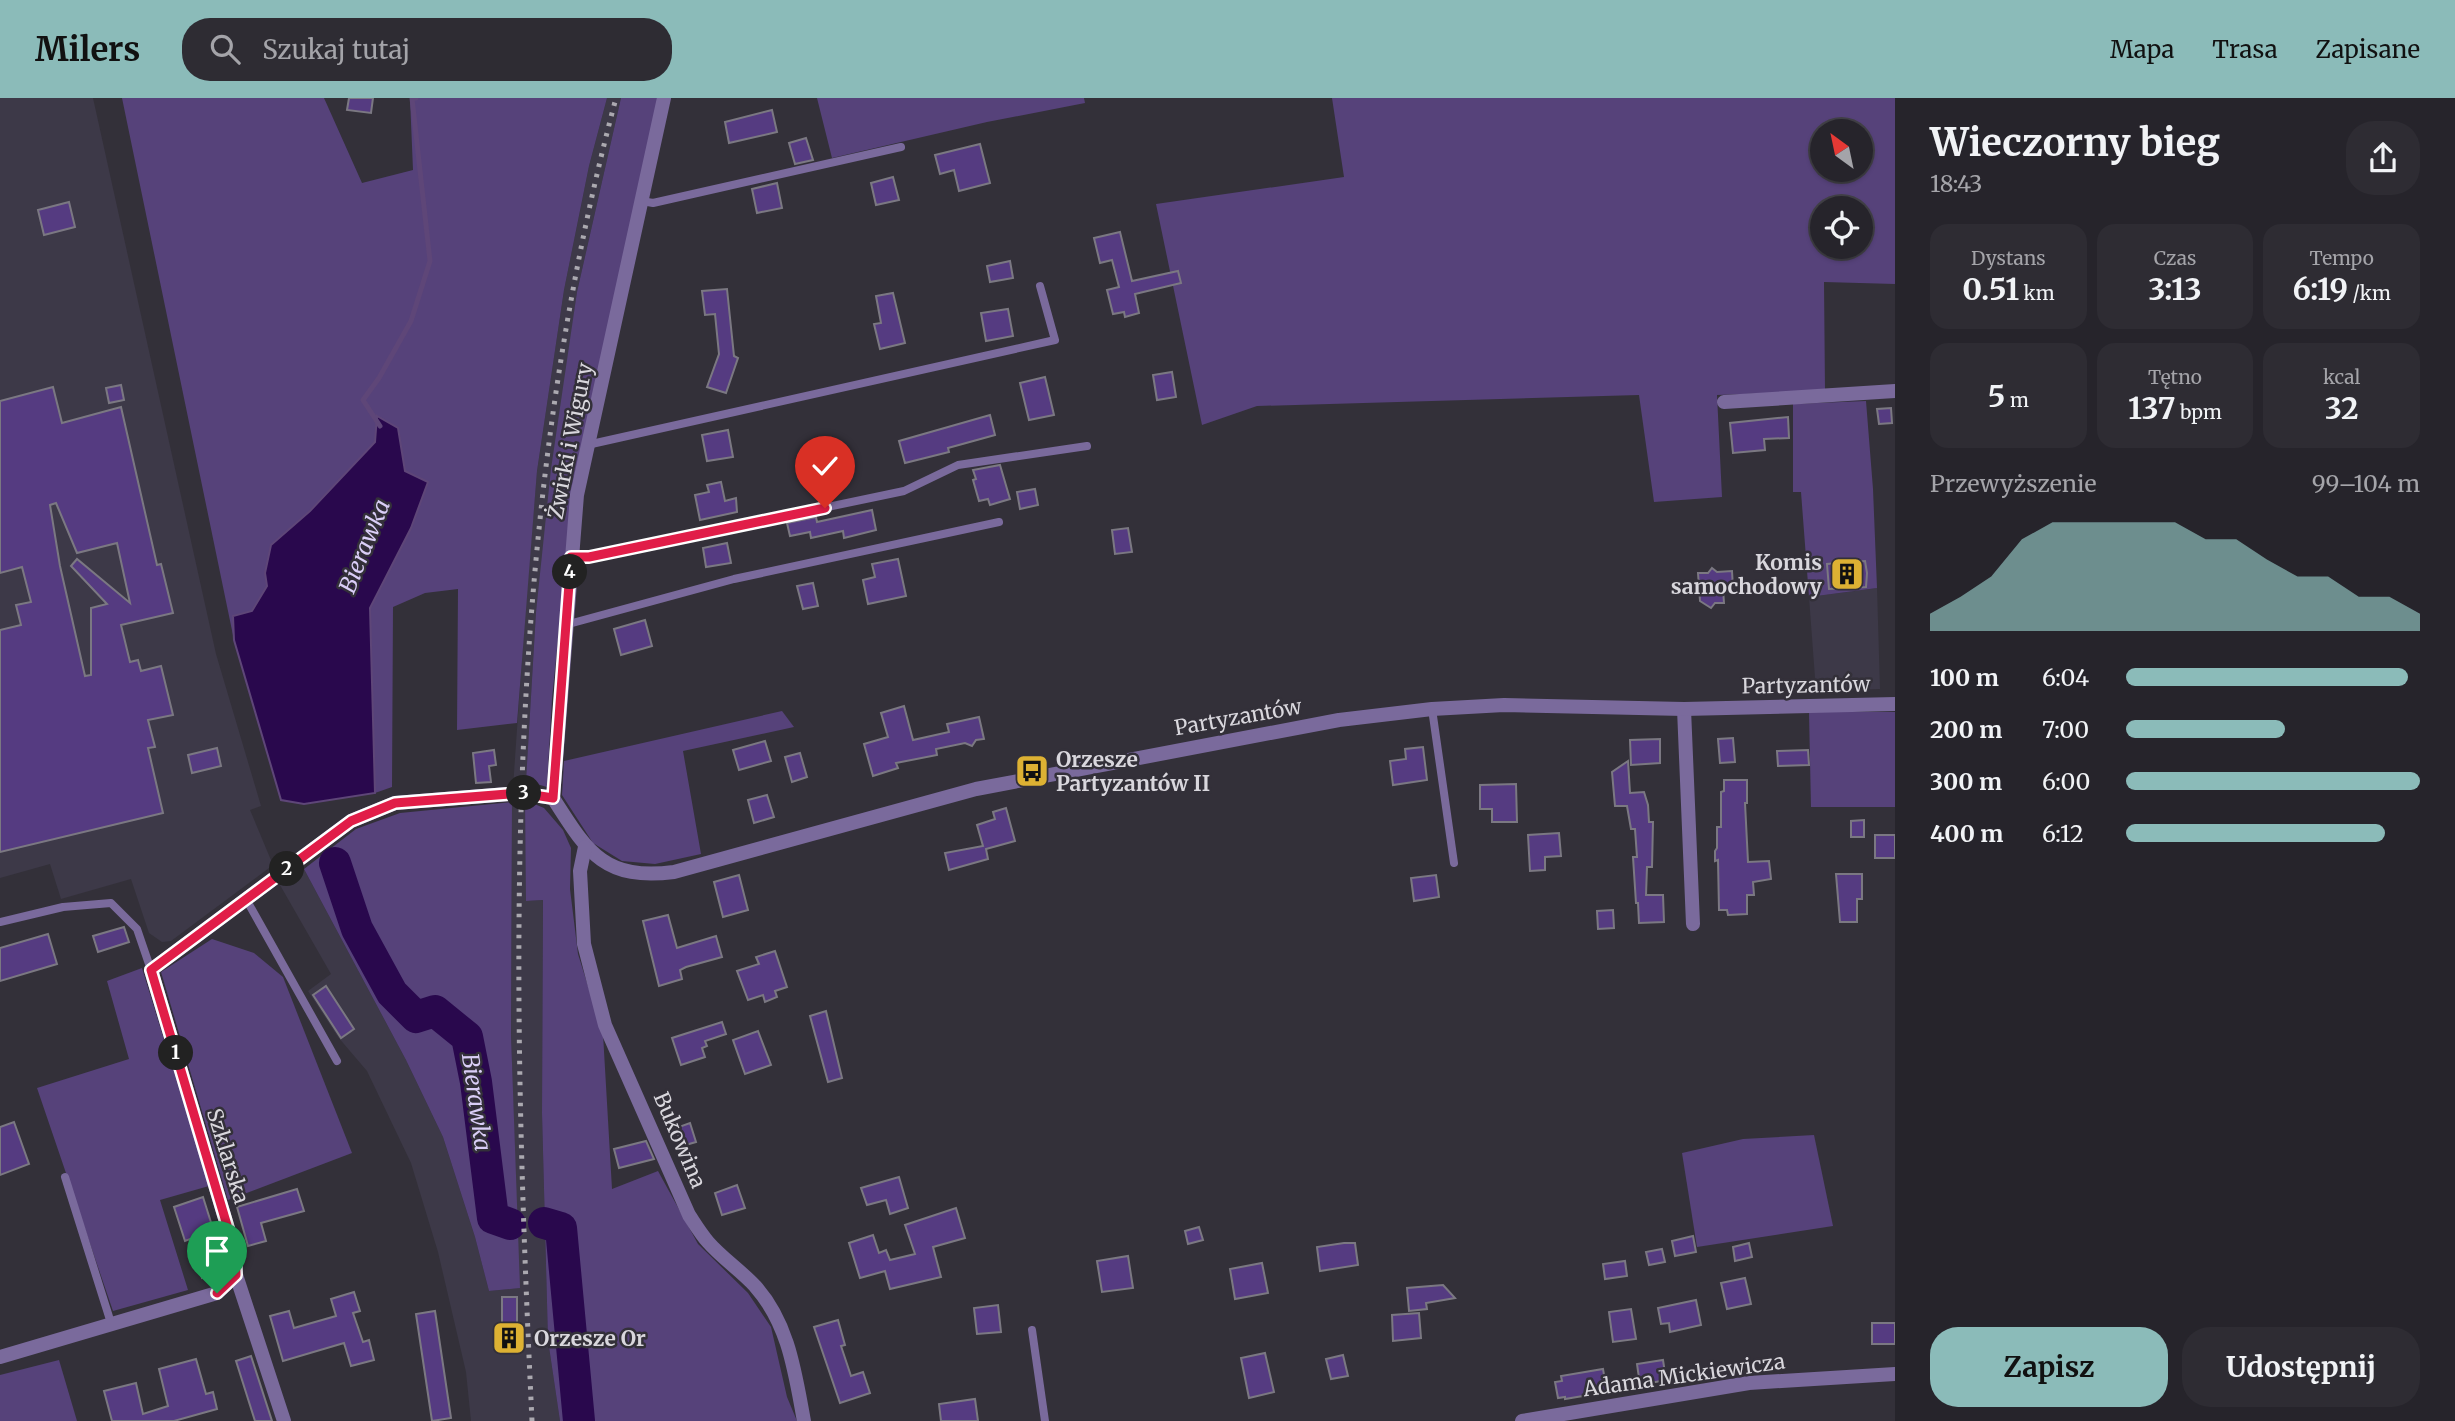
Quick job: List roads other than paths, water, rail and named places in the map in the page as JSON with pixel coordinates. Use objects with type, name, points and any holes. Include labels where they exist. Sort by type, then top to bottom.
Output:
[{"type":"street","name":"Żwirki i Wigury","points":[[553,798],[577,495],[664,98]]},
{"type":"street","points":[[1724,402],[1895,391]]},
{"type":"street","name":"Partyzantów","points":[[553,798],[585,847],[600,859],[626,871],[654,875],[674,872],[976,789],[1339,720],[1433,709],[1504,705],[1684,709],[1895,704]]},
{"type":"street","points":[[1684,709],[1693,924]]},
{"type":"street","points":[[151,970],[351,821],[395,803],[521,793],[553,798]]},
{"type":"street","name":"Bukowina","points":[[585,847],[580,871],[584,944],[605,1024],[689,1215],[707,1241],[769,1304],[784,1332],[804,1421]]},
{"type":"street","name":"Szklarska","points":[[151,970],[235,1252],[236,1275],[284,1421]]},
{"type":"street","points":[[0,1357],[217,1293],[236,1275]]},
{"type":"street","name":"Adama Mickiewicza","points":[[1522,1421],[1749,1383],[1895,1374]]},
{"type":"lane","points":[[642,201],[653,203],[901,147]]},
{"type":"lane","points":[[587,445],[1055,340],[1040,286]]},
{"type":"lane","points":[[571,557],[589,557],[904,491],[958,465],[1087,446]]},
{"type":"lane","points":[[565,625],[734,579],[999,522]]},
{"type":"lane","points":[[1433,709],[1454,863]]},
{"type":"lane","points":[[247,900],[337,1060]]},
{"type":"lane","name":"Szklarska","points":[[0,922],[63,907],[111,903],[137,929],[151,970]]},
{"type":"lane","points":[[65,1177],[111,1323]]},
{"type":"lane","points":[[1032,1330],[1045,1421]]},
{"type":"water","points":[[377,416],[398,428],[405,471],[428,482],[411,528],[370,608],[375,793],[304,804],[281,800],[234,640],[233,616],[252,611],[267,586],[265,573],[271,545],[310,511],[375,442]]},
{"type":"waterway","name":"Bierawka","points":[[380,426],[363,400],[379,378],[411,321],[430,261],[412,98],[416,98]]},
{"type":"waterway","name":"Bierawka","points":[[335,863],[357,929],[392,993],[416,1017],[435,1011],[467,1037],[476,1082],[493,1218],[510,1224]]},
{"type":"waterway","name":"Bierawka","points":[[544,1223],[561,1228],[579,1421]]},
{"type":"railway","points":[[532,1421],[520,1088],[519,922],[523,755],[533,590],[551,425],[579,261],[616,98]]},
{"type":"place","name":"Komis samochodowy","points":[[1847,574]]},
{"type":"place","name":"Orzesze Partyzantów II","points":[[1032,771]]},
{"type":"place","name":"Orzesze Or","points":[[509,1338]]}]
